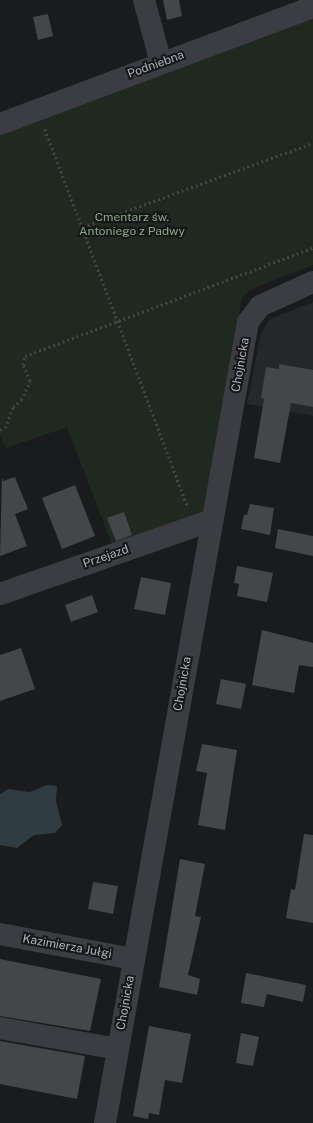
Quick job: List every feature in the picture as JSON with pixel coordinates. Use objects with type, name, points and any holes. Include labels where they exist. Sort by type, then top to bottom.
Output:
[{"type":"street","points":[[144,0],[161,64]]},
{"type":"street","name":"Podniebna","points":[[0,124],[313,7]]},
{"type":"street","name":"Chojnicka","points":[[105,1123],[134,959],[204,523],[248,322],[260,306],[313,282]]},
{"type":"street","name":"Przejazd","points":[[0,594],[204,523]]},
{"type":"street","name":"Kazimierza Jułgi","points":[[0,934],[134,959]]},
{"type":"street","points":[[0,1028],[118,1049]]},
{"type":"path","points":[[45,128],[118,320],[204,523]]},
{"type":"path","points":[[83,227],[313,143]]},
{"type":"path","points":[[0,430],[5,428],[14,407],[21,400],[30,381],[23,365],[25,356],[313,248]]},
{"type":"shaded area","points":[[313,302],[313,416],[247,404],[261,333],[270,319]]},
{"type":"shaded area","points":[[47,785],[57,786],[56,801],[62,825],[55,833],[34,835],[17,848],[0,845],[0,794],[8,789],[30,792]]},
{"type":"green space","name":"Cmentarz św. Antoniego z Padwy","points":[[313,17],[313,265],[252,289],[242,298],[203,512],[113,547],[67,427],[6,448],[0,434],[0,134]]},
{"type":"building","points":[[163,0],[179,0],[182,16],[167,20]]},
{"type":"building","points":[[48,14],[53,36],[38,40],[33,17]]},
{"type":"building","points":[[279,364],[313,370],[313,407],[291,403],[280,463],[254,458],[264,399],[261,398],[266,367],[279,369]]},
{"type":"building","points":[[2,477],[3,481],[15,477],[28,509],[15,514],[27,546],[0,556]]},
{"type":"building","points":[[75,485],[95,536],[62,549],[42,498]]},
{"type":"building","points":[[250,504],[274,508],[270,535],[241,529],[244,515],[247,515]]},
{"type":"building","points":[[124,512],[132,535],[116,541],[107,518]]},
{"type":"building","points":[[278,529],[313,536],[313,556],[275,548]]},
{"type":"building","points":[[237,566],[273,573],[267,602],[237,596],[239,584],[234,583]]},
{"type":"building","points":[[141,577],[171,583],[165,615],[134,609]]},
{"type":"building","points":[[92,595],[98,612],[71,622],[65,605]]},
{"type":"building","points":[[262,630],[313,643],[313,667],[299,665],[294,693],[252,685]]},
{"type":"building","points":[[21,648],[35,689],[0,701],[0,655]]},
{"type":"building","points":[[221,679],[246,684],[241,709],[216,704]]},
{"type":"building","points":[[202,744],[237,750],[225,830],[198,825],[207,773],[196,771]]},
{"type":"building","points":[[304,834],[313,835],[313,923],[286,918],[291,889],[295,890]]},
{"type":"building","points":[[180,859],[205,864],[195,916],[201,917],[188,975],[200,979],[197,995],[159,987]]},
{"type":"building","points":[[93,882],[118,886],[113,914],[88,909]]},
{"type":"building","points":[[0,959],[101,979],[90,1031],[0,1016]]},
{"type":"building","points":[[246,973],[306,985],[303,1002],[267,994],[264,1007],[241,1003]]},
{"type":"building","points":[[149,1026],[191,1034],[182,1083],[165,1080],[159,1115],[149,1113],[148,1119],[133,1116]]},
{"type":"building","points":[[241,1033],[259,1037],[253,1066],[236,1063]]},
{"type":"building","points":[[0,1041],[85,1056],[77,1099],[0,1084]]}]
